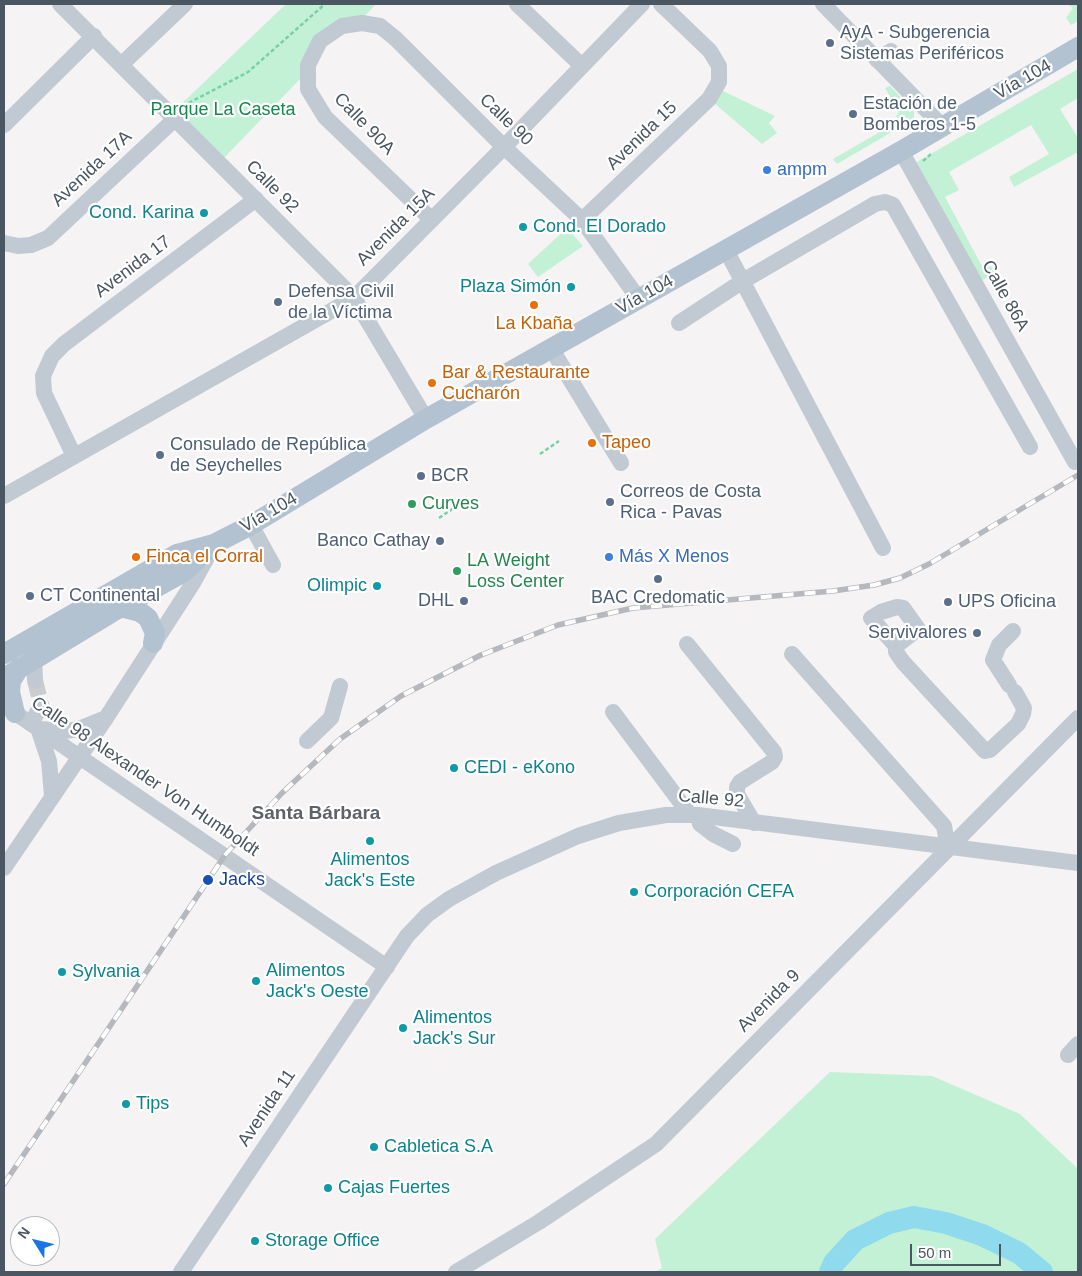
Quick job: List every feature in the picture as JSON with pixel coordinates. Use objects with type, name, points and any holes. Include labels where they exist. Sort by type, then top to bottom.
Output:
[{"type":"main road","name":"Vía 104","points":[[4,654],[178,554],[214,544],[250,525],[426,419],[901,151],[1078,48]]},
{"type":"main road","name":"Vía 104","points":[[23,671],[121,607],[184,572],[214,544]]},
{"type":"main road","points":[[121,607],[140,612],[148,618],[155,633],[153,643]]},
{"type":"main road","points":[[22,717],[10,692],[11,681],[23,671]]},
{"type":"street","name":"Calle 92","points":[[60,4],[122,64],[177,113],[256,199],[354,298],[426,419]]},
{"type":"street","points":[[122,64],[185,4]]},
{"type":"street","points":[[517,4],[582,66]]},
{"type":"street","name":"Avenida 15A","points":[[4,496],[354,298],[642,4]]},
{"type":"street","name":"Avenida 15","points":[[582,220],[709,99],[719,82],[719,66],[710,51],[661,4]]},
{"type":"street","points":[[823,4],[884,55],[943,127]]},
{"type":"street","name":"Calle 90","points":[[320,41],[342,26],[362,22],[380,26],[582,220],[638,298]]},
{"type":"street","points":[[4,125],[94,36]]},
{"type":"street","name":"Calle 90A","points":[[320,41],[308,66],[308,89],[325,117],[432,220]]},
{"type":"street","name":"Avenida 17A","points":[[4,243],[18,246],[31,245],[53,233],[177,113]]},
{"type":"street","name":"Calle 86A","points":[[901,151],[1075,462]]},
{"type":"street","name":"Avenida 17","points":[[74,456],[47,402],[43,376],[48,361],[64,344],[256,199]]},
{"type":"street","points":[[679,323],[743,281],[875,204],[885,202],[893,205],[1030,448]]},
{"type":"street","points":[[726,250],[883,548]]},
{"type":"street","points":[[551,348],[621,463]]},
{"type":"street","points":[[250,525],[273,565]]},
{"type":"street","points":[[4,868],[106,718],[193,582],[214,544]]},
{"type":"street","points":[[896,646],[918,629],[908,613],[903,608],[897,607],[881,612],[866,613],[896,646],[896,652],[903,662],[985,751],[990,750],[1018,724],[1023,714],[1024,708],[993,660],[999,645],[1014,631]]},
{"type":"street","points":[[688,644],[774,752],[775,758],[772,762],[740,782],[737,787],[737,794],[754,823]]},
{"type":"street","points":[[792,654],[944,826],[948,848]]},
{"type":"street","points":[[307,741],[331,718],[340,686]]},
{"type":"street","points":[[22,717],[40,705]]},
{"type":"street","points":[[613,712],[700,824],[712,834],[734,844]]},
{"type":"street","points":[[22,717],[65,731],[79,729],[106,718]]},
{"type":"street","points":[[22,717],[49,761],[52,796]]},
{"type":"street","name":"Calle 98 Alexander Von Humboldt","points":[[22,717],[387,967]]},
{"type":"street","name":"Avenida 9","points":[[456,1272],[539,1222],[656,1144],[1078,718]]},
{"type":"street","name":"Calle 92","points":[[387,967],[407,936],[427,915],[450,899],[496,873],[578,836],[619,823],[666,815],[694,815],[1078,863]]},
{"type":"street","name":"Avenida 11","points":[[181,1272],[387,967]]},
{"type":"path","points":[[177,113],[248,72],[325,4]]},
{"type":"path","points":[[540,454],[559,441]]},
{"type":"path","points":[[439,518],[458,505]]},
{"type":"green space","name":"Parque La Caseta","points":[[286,4],[376,4],[363,18],[308,55],[300,79],[223,159],[176,109]]},
{"type":"green space","points":[[1067,4],[1078,4],[1078,21],[1071,25],[1066,18],[1073,8]]},
{"type":"green space","points":[[1078,69],[1078,98],[1060,109],[1078,138],[1078,152],[1014,187],[1009,177],[1049,154],[1031,125],[949,172],[959,190],[945,197],[984,270],[991,266],[995,273],[979,282],[915,163]]},
{"type":"green space","points":[[890,86],[914,111],[914,119],[837,164],[833,159],[899,121],[896,116],[899,112],[885,88]]},
{"type":"green space","points":[[723,91],[775,116],[769,123],[777,133],[762,144],[714,103]]},
{"type":"green space","points":[[567,228],[583,246],[538,277],[528,264]]},
{"type":"green space","points":[[830,1072],[932,1076],[1020,1114],[1078,1169],[1078,1272],[655,1272],[662,1268],[655,1239]]},
{"type":"waterway","points":[[830,1272],[834,1263],[855,1240],[889,1223],[914,1217],[946,1223],[982,1235],[1019,1253],[1042,1272]]},
{"type":"tunnel","points":[[35,680],[41,705]]},
{"type":"railway","points":[[4,1184],[225,855],[282,793],[340,739],[401,696],[481,655],[558,625],[633,608],[833,591],[874,585],[900,578],[929,564],[1078,475]]},
{"type":"place","name":"AyA - Subgerencia Sistemas Periféricos","points":[[830,43]]},
{"type":"place","name":"Estación de Bomberos 1-5","points":[[853,114]]},
{"type":"place","name":"ampm","points":[[767,170]]},
{"type":"place","name":"Cond. Karina","points":[[204,213]]},
{"type":"place","name":"Cond. El Dorado","points":[[523,227]]},
{"type":"place","name":"Plaza Simón","points":[[571,287]]},
{"type":"place","name":"Defensa Civil de la Víctima","points":[[278,302]]},
{"type":"place","name":"La Kbaña","points":[[534,305]]},
{"type":"place","name":"Bar & Restaurante Cucharón","points":[[432,383]]},
{"type":"place","name":"Tapeo","points":[[592,443]]},
{"type":"place","name":"Consulado de República de Seychelles","points":[[160,455]]},
{"type":"place","name":"BCR","points":[[421,476]]},
{"type":"place","name":"Correos de Costa Rica - Pavas","points":[[610,502]]},
{"type":"place","name":"Curves","points":[[412,504]]},
{"type":"place","name":"Banco Cathay","points":[[440,541]]},
{"type":"place","name":"Finca el Corral","points":[[136,557]]},
{"type":"place","name":"Más X Menos","points":[[609,557]]},
{"type":"place","name":"LA Weight Loss Center","points":[[457,571]]},
{"type":"place","name":"BAC Credomatic","points":[[658,579]]},
{"type":"place","name":"Olimpic","points":[[377,586]]},
{"type":"place","name":"CT Continental","points":[[30,596]]},
{"type":"place","name":"DHL","points":[[464,601]]},
{"type":"place","name":"UPS Oficina","points":[[948,602]]},
{"type":"place","name":"Servivalores","points":[[977,633]]},
{"type":"place","name":"CEDI - eKono","points":[[454,768]]},
{"type":"place","name":"Alimentos Jack's Este","points":[[370,841]]},
{"type":"place","name":"Jacks","points":[[208,880]]},
{"type":"place","name":"Corporación CEFA","points":[[634,892]]},
{"type":"place","name":"Sylvania","points":[[62,972]]},
{"type":"place","name":"Alimentos Jack's Oeste","points":[[256,981]]},
{"type":"place","name":"Alimentos Jack's Sur","points":[[403,1028]]},
{"type":"place","name":"Tips","points":[[126,1104]]},
{"type":"place","name":"Cabletica S.A","points":[[374,1147]]},
{"type":"place","name":"Cajas Fuertes","points":[[328,1188]]},
{"type":"place","name":"Storage Office","points":[[255,1241]]},
{"type":"district","name":"Santa Bárbara","points":[[316,814]]}]
